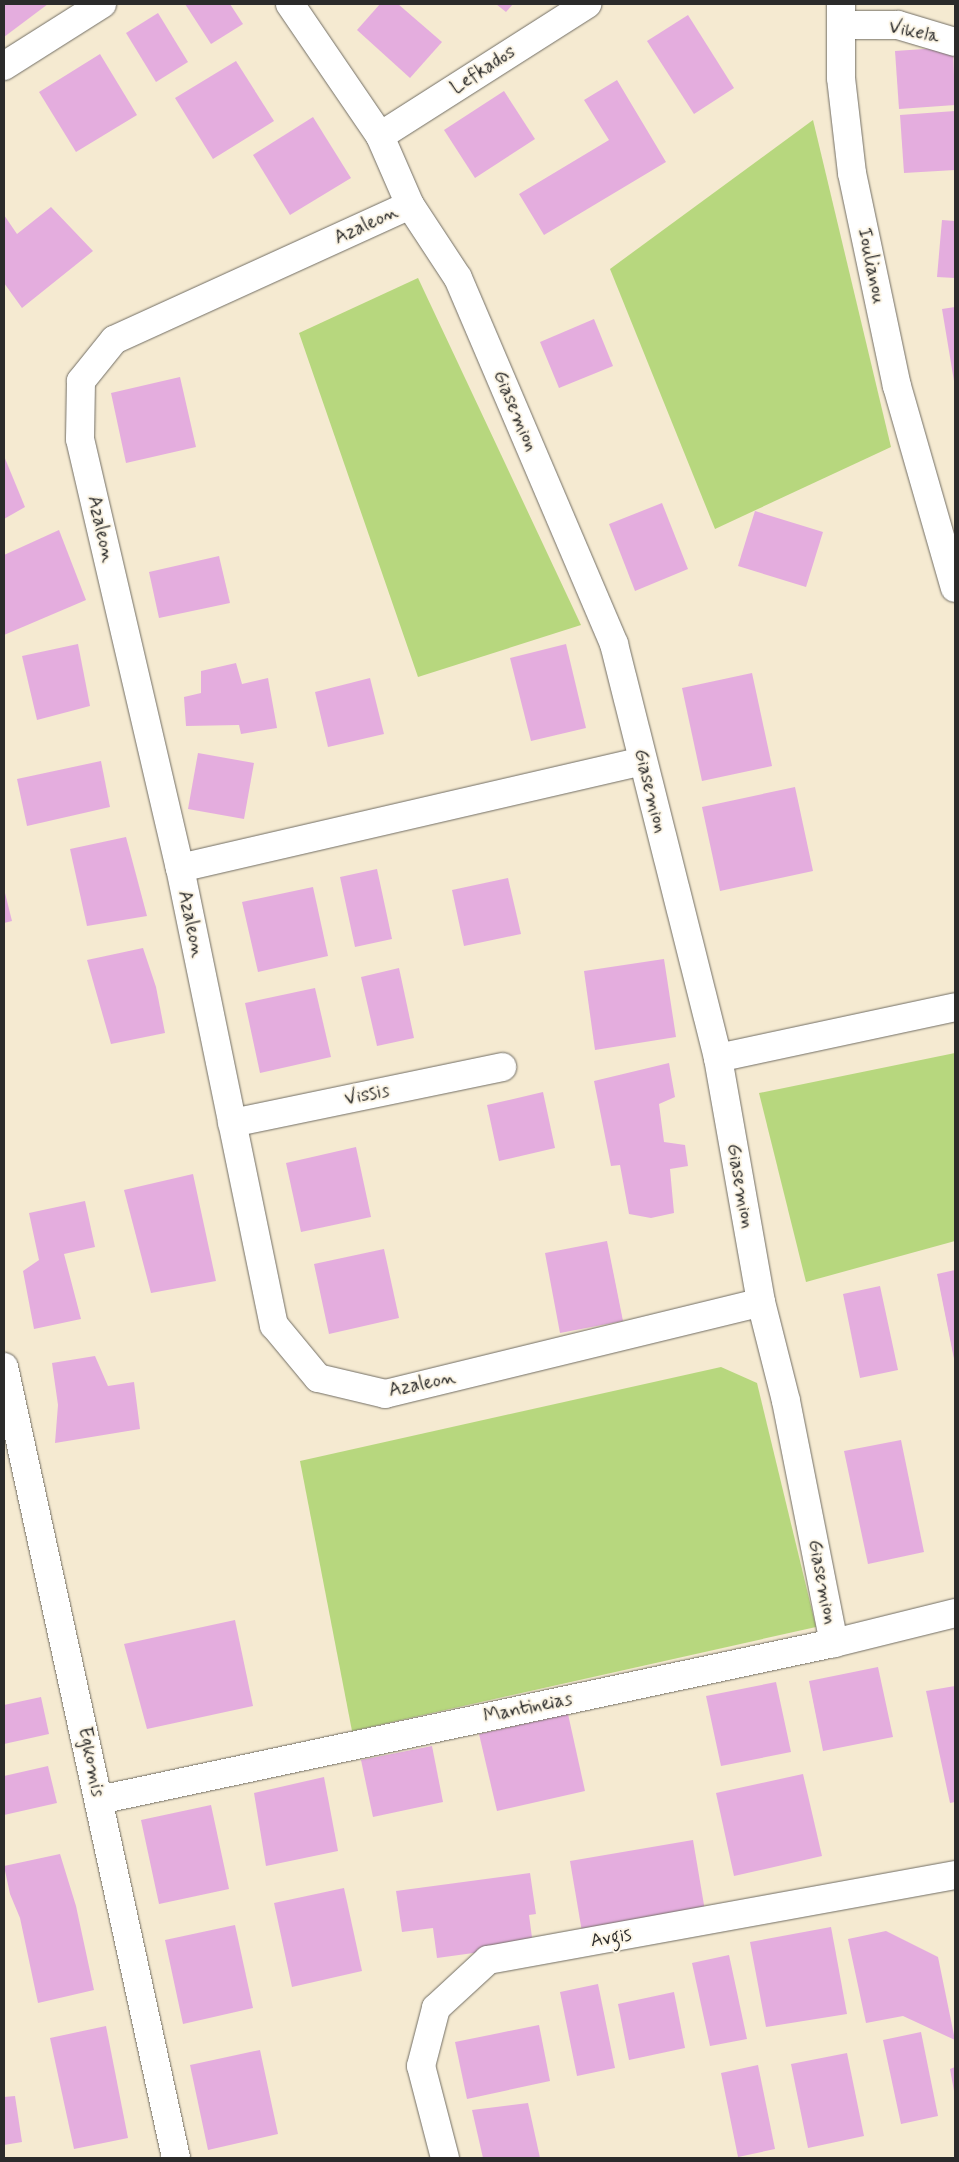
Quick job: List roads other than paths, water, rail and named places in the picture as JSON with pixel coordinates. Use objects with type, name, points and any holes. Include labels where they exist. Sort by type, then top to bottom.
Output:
[{"type":"street","points":[[4,66],[102,4]]},
{"type":"street","name":"Giasemion","points":[[290,4],[380,136],[410,205],[458,278],[614,644],[718,1058],[761,1302],[786,1400],[834,1643]]},
{"type":"street","name":"Lefkados","points":[[380,136],[587,4]]},
{"type":"street","name":"Vikela","points":[[842,14],[898,25],[955,42]]},
{"type":"street","name":"Ioulianou","points":[[842,14],[842,78],[852,173],[897,386],[938,523],[955,588]]},
{"type":"street","name":"Azaleon","points":[[410,205],[114,340],[81,381],[80,439],[180,868],[274,1325],[318,1378],[385,1394],[761,1302]]},
{"type":"street","points":[[180,868],[642,761]]},
{"type":"street","points":[[718,1058],[955,1008]]},
{"type":"street","name":"Vissis","points":[[232,1123],[502,1067]]},
{"type":"street","name":"Egkomis","points":[[4,1367],[176,2158]]},
{"type":"street","name":"Mantineias","points":[[99,1800],[834,1643],[955,1613]]},
{"type":"street","name":"Avgis","points":[[445,2158],[421,2066],[436,2008],[488,1960],[955,1875]]}]
